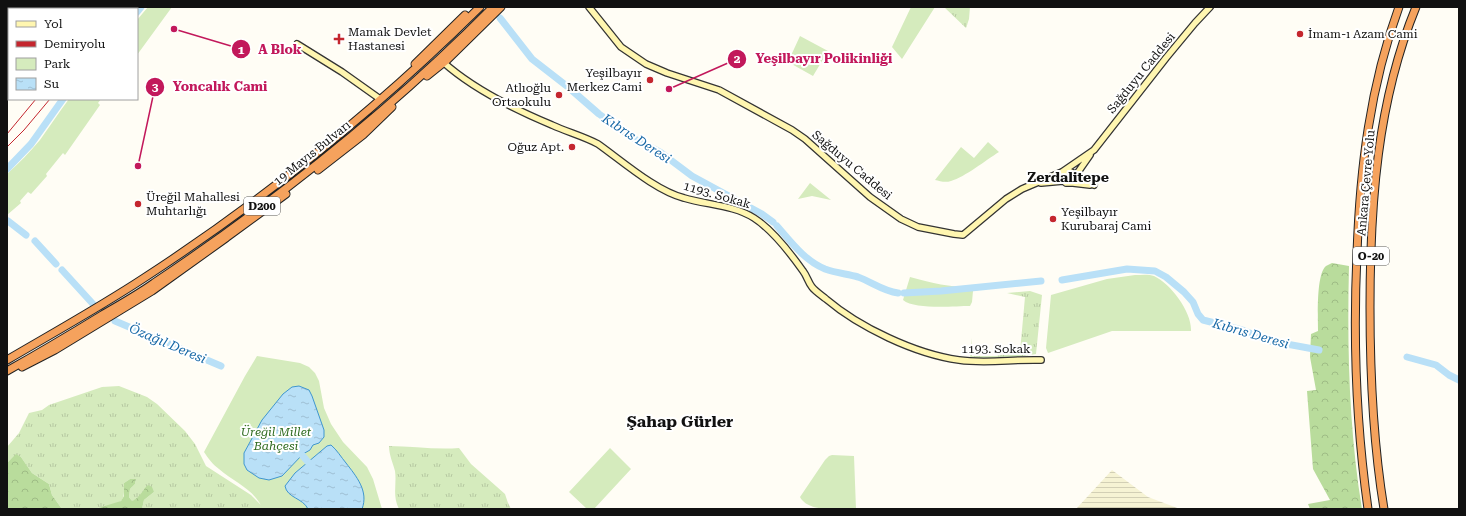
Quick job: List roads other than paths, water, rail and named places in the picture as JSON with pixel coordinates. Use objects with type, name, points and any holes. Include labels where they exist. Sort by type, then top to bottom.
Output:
[{"type":"highway","points":[[408,74],[418,60],[474,7]]},
{"type":"highway","name":"19 Mayıs Bulvarı","points":[[7,360],[87,314],[219,227],[304,163],[380,99],[433,53],[480,7]]},
{"type":"highway","name":"19 Mayıs Bulvarı","points":[[7,372],[153,284],[288,187],[375,116],[493,7]]},
{"type":"highway","points":[[7,372],[40,359],[152,291],[265,211],[363,135],[408,91],[443,62],[501,7]]},
{"type":"highway","name":"Ankara Çevre Yolu","points":[[1368,509],[1357,396],[1355,290],[1358,212],[1368,125],[1375,88],[1399,7]]},
{"type":"highway","name":"Ankara Çevre Yolu","points":[[1384,509],[1378,474],[1371,398],[1370,290],[1373,210],[1380,134],[1386,105],[1397,60],[1416,7]]},
{"type":"highway","points":[[223,240],[252,213]]},
{"type":"highway","points":[[90,329],[93,320]]},
{"type":"street","name":"Sağduyu Caddesi","points":[[589,7],[621,47],[646,64],[673,75],[719,90],[792,130],[805,139],[870,197],[900,219],[918,227],[963,235],[1006,199],[1022,189],[1037,184],[1062,172],[1094,150],[1210,7]]},
{"type":"street","points":[[297,44],[342,72],[380,99]]},
{"type":"street","name":"1193. Sokak","points":[[443,62],[474,85],[528,115],[553,126],[588,138],[651,182],[670,192],[684,198],[734,209],[751,216],[765,226],[779,242],[804,272],[812,287],[849,316],[889,338],[921,351],[959,360],[988,362],[1040,360]]},
{"type":"street","points":[[1073,183],[1076,175],[1094,150]]},
{"type":"street","points":[[1037,184],[1063,182],[1094,185],[1068,171],[1062,172],[1060,175],[1063,182]]},
{"type":"water","points":[[299,386],[309,390],[312,396],[324,430],[324,437],[319,443],[313,445],[310,450],[303,454],[282,476],[269,480],[259,478],[247,470],[244,464],[244,453],[262,420],[283,394],[292,387]]},
{"type":"water","points":[[331,445],[350,468],[363,490],[364,502],[362,509],[308,509],[303,502],[292,496],[286,490],[285,486],[295,473],[327,446]]},
{"type":"waterway","points":[[138,11],[141,7]]},
{"type":"waterway","name":"Kıbrıs Deresi","points":[[500,18],[532,59],[599,114],[633,138],[660,152],[692,176],[762,214],[773,222]]},
{"type":"waterway","points":[[7,169],[31,144],[62,100]]},
{"type":"waterway","name":"Özağıl Deresi","points":[[8,221],[26,235]]},
{"type":"waterway","name":"Kıbrıs Deresi","points":[[777,226],[805,256],[818,266],[858,277],[887,290],[898,293]]},
{"type":"waterway","name":"Özağıl Deresi","points":[[35,241],[56,264]]},
{"type":"waterway","name":"Kıbrıs Deresi","points":[[1062,280],[1127,269],[1155,271],[1166,277],[1184,292],[1193,302],[1198,314],[1203,320],[1242,330],[1270,341],[1319,350]]},
{"type":"waterway","name":"Özağıl Deresi","points":[[62,270],[93,304]]},
{"type":"waterway","name":"Kıbrıs Deresi","points":[[904,293],[941,291],[1041,281]]},
{"type":"waterway","name":"Özağıl Deresi","points":[[115,321],[221,366]]},
{"type":"waterway","name":"Kıbrıs Deresi","points":[[1407,357],[1436,365],[1449,375],[1459,380]]},
{"type":"waterway","name":"Özağıl Deresi","points":[[296,448],[314,469]]},
{"type":"railway","points":[[7,134],[35,100]]},
{"type":"railway","points":[[7,147],[24,130],[49,100]]},
{"type":"place","name":"A Blok","points":[[174,29]]},
{"type":"place","name":"İmam-ı Azam Cami","points":[[1300,34]]},
{"type":"place","name":"Mamak Devlet Hastanesi","points":[[339,39]]},
{"type":"place","name":"Yeşilbayır Merkez Cami","points":[[650,80]]},
{"type":"place","name":"Yeşilbayır Polikinliği","points":[[669,89]]},
{"type":"place","name":"Atlıoğlu Ortaokulu","points":[[559,95]]},
{"type":"place","name":"Oğuz Apt.","points":[[572,147]]},
{"type":"place","name":"Yoncalık Cami","points":[[138,166]]},
{"type":"place","name":"Üreğil Mahallesi Muhtarlığı","points":[[138,204]]},
{"type":"place","name":"Yeşilbayır Kurubaraj Cami","points":[[1053,219]]},
{"type":"district","name":"Zerdalitepe","points":[[1068,177]]},
{"type":"district","name":"Şahap Gürler","points":[[680,421]]},
{"type":"park label","name":"Üreğil Millet Bahçesi","points":[[276,439]]}]
